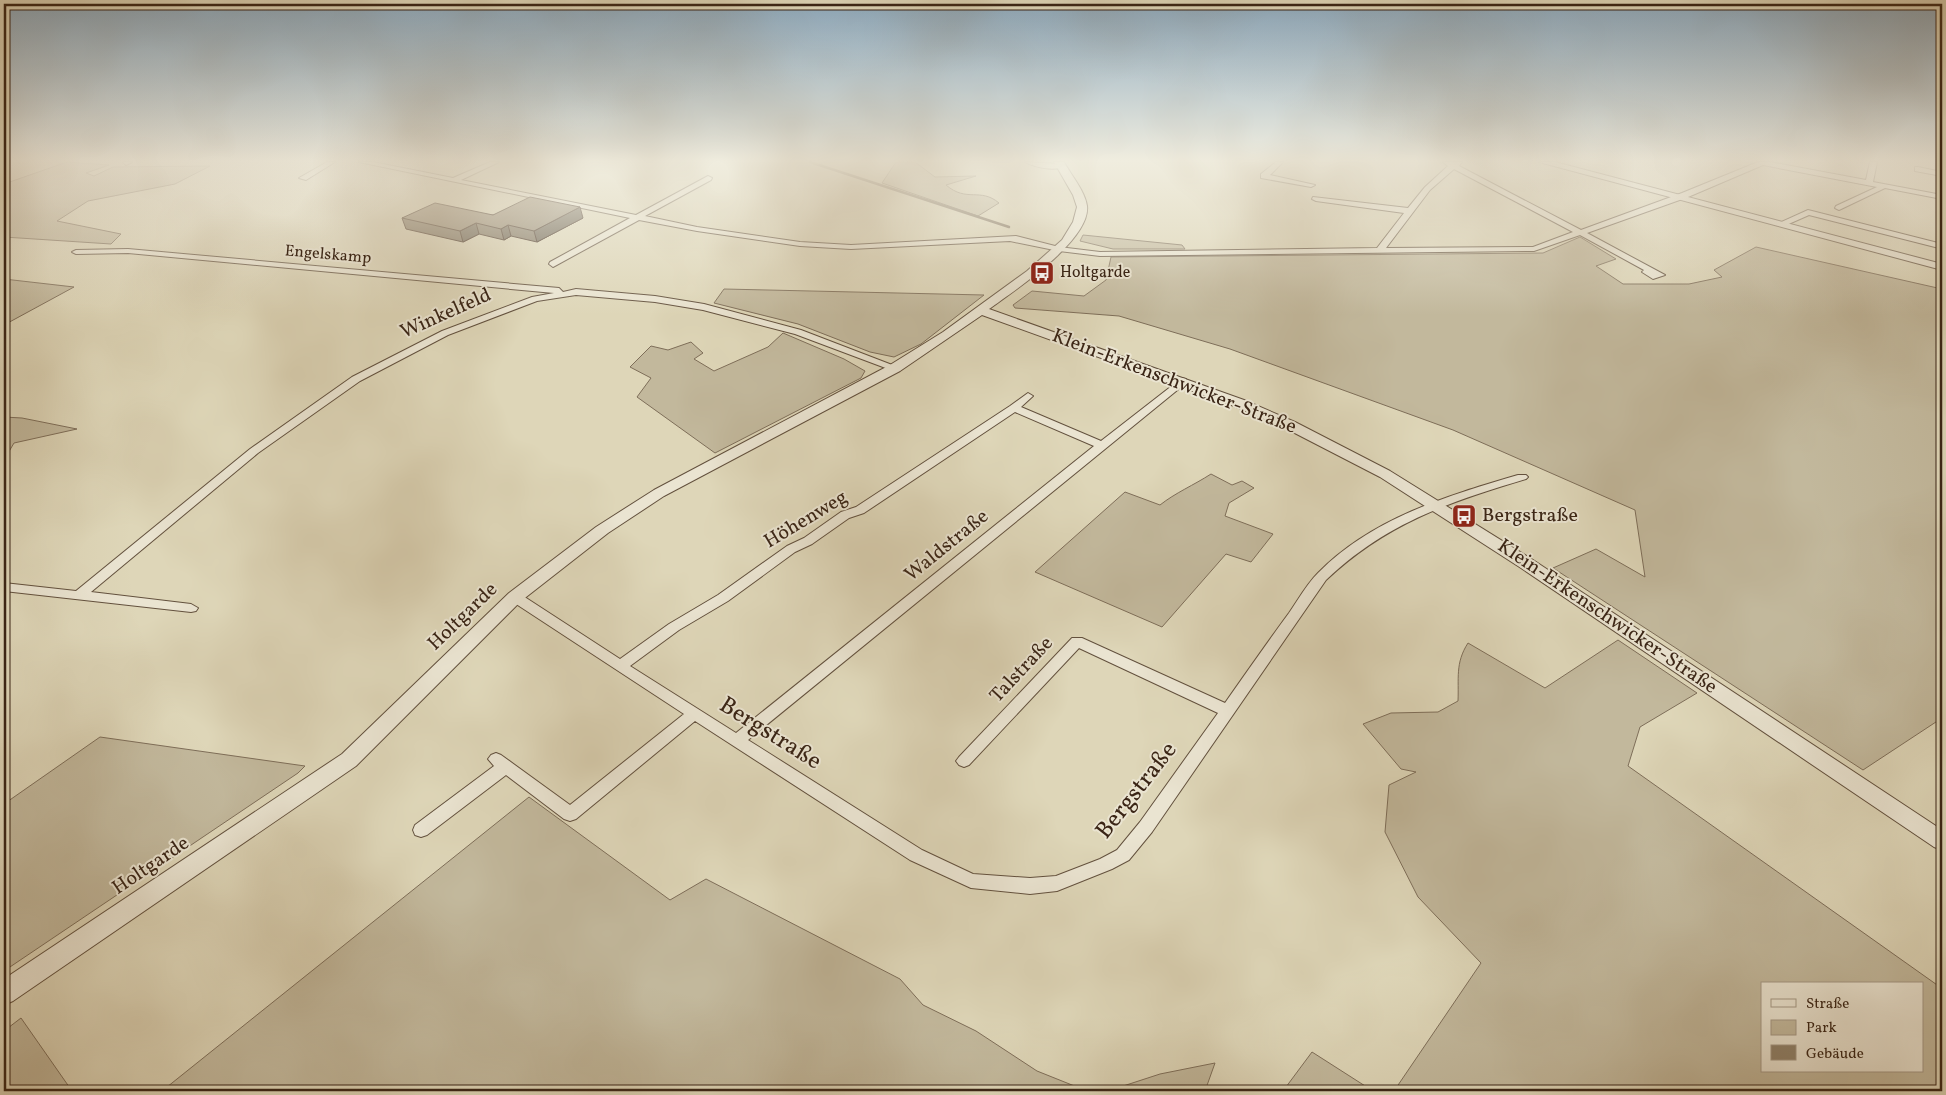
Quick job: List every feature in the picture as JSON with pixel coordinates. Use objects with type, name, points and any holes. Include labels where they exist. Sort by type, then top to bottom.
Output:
[{"type":"street","points":[[615,213],[749,238],[851,247],[1009,238],[1100,254],[1534,249],[1634,213]]},
{"type":"street","points":[[553,264],[647,213]]},
{"type":"street","points":[[1062,246],[1078,222],[1080,213]]},
{"type":"street","points":[[1380,250],[1408,213]]},
{"type":"street","points":[[1542,213],[1652,270]]},
{"type":"street","points":[[1739,213],[1942,267]]},
{"type":"street","points":[[1781,224],[1806,213]]},
{"type":"street","points":[[1819,213],[1939,246]]},
{"type":"street","name":"Holtgarde","points":[[4,993],[348,760],[516,597],[602,530],[659,494],[895,368],[1016,284],[1062,246]]},
{"type":"street","name":"Engelskamp","points":[[76,252],[128,251],[576,292]]},
{"type":"street","points":[[1014,318],[1004,306],[1005,300],[1016,284]]},
{"type":"street","name":"Winkelfeld","points":[[80,595],[254,451],[356,379],[445,333],[535,299],[576,292],[655,299],[752,318],[807,335],[895,368]]},
{"type":"street","name":"Klein-Erkenschwicker-Straße","points":[[982,308],[1014,318],[1036,329]]},
{"type":"street","name":"Klein-Erkenschwicker-Straße","points":[[982,308],[1239,403],[1335,447],[1437,505],[1942,841]]},
{"type":"street","name":"Waldstraße","points":[[736,741],[1101,444],[1182,381]]},
{"type":"street","name":"Höhenweg","points":[[620,666],[688,618],[723,598],[790,549],[808,540],[845,515],[860,510],[1014,408],[1028,396]]},
{"type":"street","points":[[1014,408],[1101,444]]},
{"type":"street","name":"Bergstraße","points":[[516,597],[694,714],[916,855],[971,881],[1030,886],[1057,883],[1106,864],[1123,855],[1146,827],[1321,577],[1340,556],[1388,526],[1437,505],[1522,477]]},
{"type":"street","points":[[4,587],[191,608]]},
{"type":"street","name":"Talstraße","points":[[964,760],[1077,641],[1228,711]]},
{"type":"street","name":"Bergstraße","points":[[422,830],[501,762],[570,814],[694,714]]},
{"type":"green space","points":[[4,213],[69,213],[57,221],[121,234],[111,244],[4,237]]},
{"type":"green space","points":[[970,213],[983,213],[978,216]]},
{"type":"green space","points":[[1083,235],[1182,245],[1185,249],[1113,249],[1080,241]]},
{"type":"green space","points":[[1580,237],[1616,259],[1596,266],[1623,284],[1689,284],[1722,277],[1714,270],[1756,247],[1942,289],[1942,718],[1863,770],[1553,568],[1596,549],[1645,577],[1635,510],[1453,430],[1230,349],[1119,316],[1015,308],[1013,305],[1032,291],[1084,296],[1106,280],[1111,257],[1543,253]]},
{"type":"green space","points":[[4,279],[74,287],[4,325]]},
{"type":"green space","points":[[724,289],[984,295],[921,344],[894,357],[870,352],[798,324],[714,303]]},
{"type":"green space","points":[[783,333],[844,359],[865,371],[861,378],[715,453],[637,397],[651,378],[630,367],[651,346],[668,350],[691,342],[703,353],[694,359],[714,371],[768,347]]},
{"type":"green space","points":[[4,417],[22,418],[77,429],[14,443],[4,460]]},
{"type":"green space","points":[[1211,474],[1232,485],[1242,481],[1254,488],[1229,503],[1225,516],[1273,534],[1251,562],[1226,554],[1162,627],[1035,572],[1125,492],[1160,505]]},
{"type":"green space","points":[[1618,640],[1697,693],[1640,727],[1628,766],[1940,987],[1942,982],[1942,1091],[1394,1091],[1481,963],[1418,897],[1385,832],[1389,785],[1416,772],[1401,769],[1363,724],[1391,713],[1438,712],[1458,701],[1459,664],[1468,643],[1545,688]]},
{"type":"green space","points":[[100,737],[305,766],[298,773],[4,971],[4,804]]},
{"type":"green space","points":[[529,797],[670,900],[706,879],[900,979],[923,1005],[976,1031],[1037,1071],[1082,1089],[1114,1089],[1160,1074],[1215,1063],[1205,1091],[162,1091]]},
{"type":"green space","points":[[21,1018],[72,1091],[4,1091],[4,1031]]},
{"type":"green space","points":[[1312,1052],[1373,1091],[1283,1091]]},
{"type":"building","points":[[413,213],[484,213],[493,215],[497,213],[568,213],[534,231],[508,225],[501,229],[476,223],[460,231],[402,218]]},
{"type":"waterway","points":[[966,213],[1009,227]]},
{"type":"place","name":"Holtgarde","points":[[1042,273]]},
{"type":"place","name":"Bergstraße","points":[[1464,516]]}]
